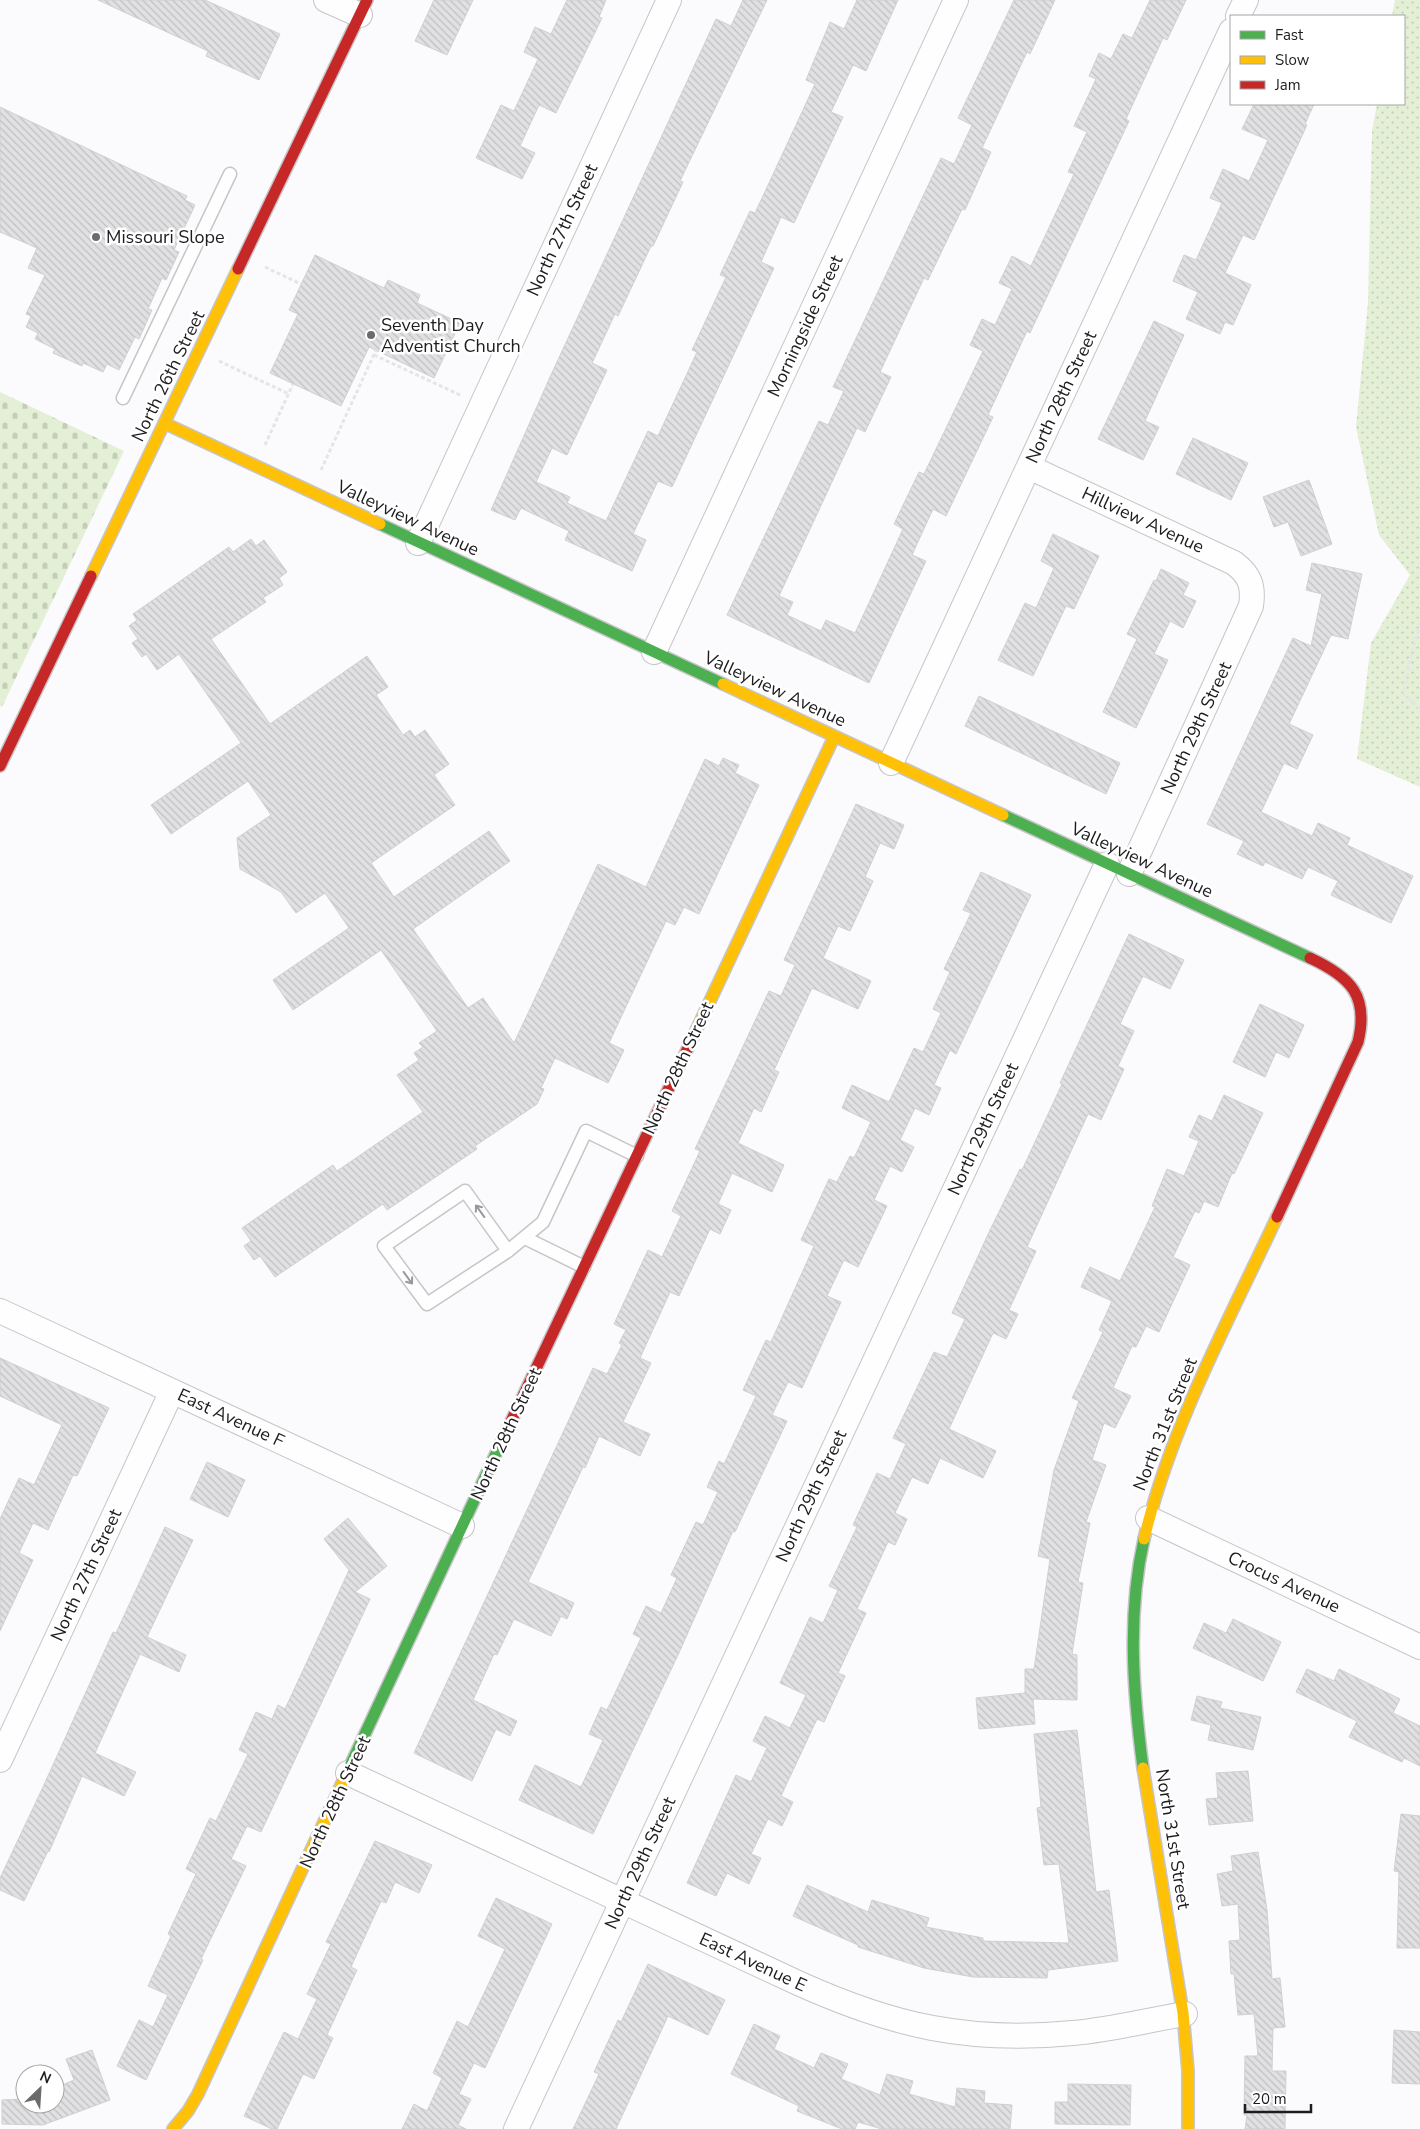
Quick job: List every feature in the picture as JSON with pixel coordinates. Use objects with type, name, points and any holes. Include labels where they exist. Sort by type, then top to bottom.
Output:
[{"type":"street","points":[[326,0],[363,8]]},
{"type":"street","name":"North 27th Street","points":[[418,543],[669,0]]},
{"type":"street","name":"Morningside Street","points":[[654,652],[956,0]]},
{"type":"street","points":[[1238,15],[1246,0]]},
{"type":"street","name":"North 26th Street","points":[[0,766],[363,8]]},
{"type":"street","name":"North 28th Street","points":[[891,764],[1230,33]]},
{"type":"street","name":"Valleyview Avenue","points":[[164,423],[1323,964],[1352,985],[1361,1000]]},
{"type":"street","name":"Hillview Avenue","points":[[1029,467],[1234,562],[1245,571],[1250,580]]},
{"type":"street","name":"North 29th Street","points":[[1129,874],[1251,606],[1253,593],[1250,580]]},
{"type":"street","name":"North 28th Street","points":[[173,2129],[188,2111],[198,2094],[462,1526],[834,737]]},
{"type":"street","name":"North 29th Street","points":[[516,2129],[1107,864]]},
{"type":"street","name":"North 31st Street","points":[[1188,2129],[1189,2075],[1185,2014],[1146,1787],[1135,1694],[1134,1611],[1137,1578],[1148,1518],[1157,1483],[1182,1421],[1358,1042],[1363,1014],[1361,1000]]},
{"type":"street","name":"East Avenue F","points":[[0,1311],[462,1526]]},
{"type":"street","name":"North 27th Street","points":[[0,1760],[172,1390]]},
{"type":"street","name":"Crocus Avenue","points":[[1148,1518],[1420,1647]]},
{"type":"street","name":"East Avenue E","points":[[348,1773],[824,1994],[887,2018],[924,2027],[982,2035],[1035,2035],[1075,2033],[1185,2014]]},
{"type":"lane","points":[[123,398],[230,174]]},
{"type":"lane","points":[[508,1251],[465,1191],[384,1246],[427,1304],[508,1251],[543,1222],[586,1131],[637,1156]]},
{"type":"lane","points":[[525,1238],[584,1267]]},
{"type":"path","points":[[244,257],[301,284]]},
{"type":"path","points":[[311,492],[376,350]]},
{"type":"path","points":[[198,351],[289,394]]},
{"type":"path","points":[[374,355],[481,406]]},
{"type":"path","points":[[255,465],[293,384]]},
{"type":"path","points":[[1420,623],[1409,663],[1404,695],[1420,708]]},
{"type":"green space","points":[[1395,0],[1420,0],[1420,787],[1357,759],[1371,643],[1410,575],[1379,535],[1356,427],[1368,303],[1372,131],[1377,105],[1405,105],[1405,15],[1392,15]]},
{"type":"green space","points":[[0,392],[124,451],[2,707],[0,706]]},
{"type":"building","points":[[98,0],[205,0],[280,34],[259,80],[206,56],[208,51]]},
{"type":"building","points":[[434,0],[473,0],[447,55],[415,41]]},
{"type":"building","points":[[567,0],[606,0],[599,17],[602,18],[556,113],[539,105],[520,146],[535,153],[522,179],[476,158],[501,105],[514,111],[538,59],[524,52],[535,27],[551,34]]},
{"type":"building","points":[[743,0],[767,0],[680,181],[683,182],[653,246],[651,246],[618,316],[615,314],[592,363],[607,370],[567,455],[552,448],[536,482],[570,497],[567,503],[606,521],[648,431],[658,436],[697,352],[692,350],[726,277],[720,275],[750,211],[755,213],[815,84],[806,80],[830,22],[844,29],[857,0],[898,0],[866,71],[853,65],[831,112],[843,117],[794,223],[781,217],[761,262],[774,268],[672,487],[658,481],[633,534],[646,540],[632,571],[565,540],[569,531],[521,508],[515,520],[491,510],[550,377],[716,19],[731,26]]},
{"type":"building","points":[[1014,0],[1055,0],[1030,54],[1027,52],[982,148],[991,152],[965,210],[962,209],[928,280],[924,278],[880,372],[891,377],[865,432],[857,428],[779,596],[793,602],[787,615],[821,631],[826,620],[855,633],[903,529],[894,524],[919,472],[924,474],[983,351],[970,345],[982,319],[995,325],[1012,289],[999,283],[1012,256],[1031,266],[1074,174],[1068,172],[1087,132],[1074,126],[1096,79],[1089,76],[1099,53],[1111,59],[1123,34],[1132,38],[1150,0],[1186,0],[1167,40],[1163,38],[1126,119],[1129,121],[1030,333],[1027,331],[988,415],[993,417],[946,516],[933,509],[912,555],[926,561],[869,683],[727,615],[819,421],[828,425],[844,391],[833,387],[941,158],[954,164],[972,125],[958,118]]},
{"type":"building","points":[[1254,105],[1314,105],[1305,124],[1307,125],[1254,240],[1243,235],[1225,273],[1251,285],[1233,325],[1225,322],[1220,334],[1186,319],[1198,292],[1173,281],[1184,255],[1196,260],[1222,203],[1210,198],[1223,169],[1249,181],[1268,140],[1242,129]]},
{"type":"building","name":"Missouri Slope","points":[[0,107],[187,196],[185,200],[195,205],[174,250],[179,252],[166,280],[162,278],[148,309],[152,310],[139,339],[135,337],[119,370],[107,364],[103,372],[83,363],[82,366],[53,353],[55,349],[35,339],[38,333],[26,327],[31,316],[26,314],[45,275],[28,268],[37,248],[0,232]]},
{"type":"building","name":"Seventh Day Adventist Church","points":[[315,255],[384,288],[388,280],[420,295],[417,303],[460,323],[434,378],[369,347],[341,406],[270,373],[298,314],[289,310]]},
{"type":"building","points":[[1154,321],[1184,335],[1145,421],[1159,427],[1143,460],[1098,439]]},
{"type":"building","points":[[1193,438],[1248,463],[1231,500],[1176,474]]},
{"type":"building","points":[[1309,480],[1332,544],[1301,556],[1288,522],[1274,527],[1263,497]]},
{"type":"building","points":[[1053,534],[1099,556],[1074,609],[1066,606],[1033,676],[998,660],[1025,603],[1036,608],[1054,568],[1041,561]]},
{"type":"building","points":[[251,539],[256,546],[264,540],[287,572],[279,578],[283,585],[263,598],[266,602],[211,639],[270,724],[367,656],[388,687],[376,695],[403,735],[410,730],[415,737],[425,730],[449,764],[434,775],[455,805],[371,863],[394,897],[489,831],[510,861],[413,929],[468,1008],[483,998],[514,1043],[598,864],[646,887],[705,759],[719,766],[723,758],[739,765],[735,773],[759,785],[699,914],[684,907],[675,925],[666,921],[609,1043],[624,1050],[608,1083],[555,1058],[541,1088],[544,1089],[537,1104],[475,1146],[477,1149],[387,1210],[383,1204],[275,1277],[260,1256],[254,1260],[244,1246],[251,1241],[242,1228],[333,1165],[337,1171],[423,1112],[397,1075],[419,1060],[414,1053],[423,1047],[419,1043],[437,1031],[381,950],[293,1010],[273,980],[349,928],[325,893],[296,913],[281,892],[240,869],[237,838],[271,815],[248,781],[171,834],[151,805],[241,743],[179,654],[157,670],[146,654],[142,657],[132,643],[138,639],[129,626],[137,620],[133,614],[229,547],[233,552]]},
{"type":"building","points":[[1312,563],[1362,574],[1348,639],[1331,635],[1289,724],[1313,735],[1297,769],[1284,763],[1261,812],[1312,836],[1318,823],[1350,838],[1347,845],[1413,876],[1391,923],[1331,895],[1338,881],[1308,867],[1302,879],[1265,862],[1263,866],[1237,854],[1244,841],[1207,824],[1293,638],[1311,646],[1322,594],[1306,590]]},
{"type":"building","points":[[1161,569],[1189,583],[1183,595],[1196,601],[1183,628],[1170,621],[1154,654],[1168,660],[1136,728],[1103,712],[1137,639],[1127,634]]},
{"type":"building","points":[[979,696],[1120,763],[1106,794],[965,726]]},
{"type":"building","points":[[856,804],[904,825],[894,849],[880,843],[865,877],[873,881],[850,931],[838,926],[823,958],[871,981],[858,1009],[812,988],[774,1070],[779,1072],[761,1112],[754,1108],[738,1143],[784,1165],[772,1192],[732,1173],[718,1204],[731,1210],[720,1234],[710,1229],[679,1296],[670,1292],[640,1358],[651,1363],[623,1422],[650,1434],[640,1456],[599,1436],[585,1468],[583,1467],[528,1582],[574,1603],[567,1619],[561,1616],[551,1636],[514,1619],[497,1655],[494,1654],[473,1700],[517,1721],[510,1736],[496,1729],[472,1781],[414,1753],[593,1368],[607,1374],[622,1345],[619,1343],[626,1330],[614,1324],[648,1250],[662,1257],[681,1216],[672,1211],[700,1151],[695,1149],[769,991],[781,996],[795,965],[784,960]]},
{"type":"building","points":[[981,872],[1031,895],[956,1054],[950,1050],[934,1085],[941,1088],[929,1115],[915,1108],[900,1140],[914,1147],[902,1172],[890,1166],[874,1200],[887,1206],[858,1267],[844,1260],[827,1296],[841,1302],[802,1388],[788,1382],[772,1415],[787,1421],[735,1532],[733,1531],[678,1655],[593,1834],[519,1800],[535,1765],[581,1787],[603,1740],[589,1734],[601,1707],[607,1710],[641,1638],[633,1634],[646,1606],[661,1613],[677,1578],[671,1575],[696,1522],[703,1525],[718,1492],[707,1487],[719,1461],[724,1464],[756,1396],[743,1390],[766,1340],[771,1342],[814,1246],[801,1240],[829,1179],[837,1182],[850,1156],[854,1158],[871,1122],[842,1108],[852,1085],[889,1102],[914,1048],[923,1052],[941,1013],[933,1009],[950,972],[944,969],[971,913],[963,910]]},
{"type":"building","points":[[1129,934],[1184,960],[1170,989],[1143,976],[1120,1024],[1134,1031],[1118,1066],[1124,1069],[1101,1120],[1088,1114],[1027,1247],[1036,1251],[1009,1310],[1018,1314],[1006,1339],[993,1333],[949,1429],[996,1451],[983,1478],[940,1458],[928,1484],[912,1477],[895,1513],[907,1519],[895,1545],[888,1542],[857,1609],[866,1613],[838,1673],[845,1676],[824,1722],[817,1719],[781,1796],[793,1802],[782,1826],[768,1819],[751,1854],[761,1858],[749,1884],[727,1873],[716,1896],[687,1883],[736,1775],[751,1782],[767,1748],[753,1741],[765,1716],[790,1728],[806,1695],[780,1683],[810,1617],[823,1623],[838,1590],[829,1586],[857,1527],[853,1525],[877,1473],[890,1479],[906,1444],[893,1438],[934,1352],[947,1357],[965,1319],[952,1313],[990,1230],[1020,1169],[1022,1170]]},
{"type":"building","points":[[1260,1004],[1304,1025],[1289,1058],[1276,1052],[1265,1077],[1233,1062]]},
{"type":"building","points":[[1224,1095],[1263,1113],[1234,1174],[1232,1173],[1218,1207],[1204,1201],[1199,1213],[1195,1211],[1173,1257],[1190,1265],[1159,1332],[1146,1326],[1136,1347],[1132,1346],[1113,1388],[1131,1396],[1115,1428],[1104,1423],[1092,1460],[1106,1465],[1086,1522],[1090,1523],[1078,1582],[1083,1583],[1072,1654],[1077,1655],[1077,1700],[1033,1699],[1035,1724],[979,1729],[976,1698],[1025,1693],[1025,1669],[1034,1669],[1050,1559],[1038,1556],[1054,1470],[1079,1401],[1072,1398],[1103,1332],[1099,1330],[1112,1301],[1081,1287],[1090,1267],[1120,1281],[1155,1207],[1152,1206],[1167,1169],[1184,1176],[1199,1141],[1189,1137],[1199,1115],[1212,1121]]},
{"type":"building","points":[[0,1358],[109,1408],[77,1476],[73,1475],[48,1530],[33,1523],[19,1553],[33,1560],[0,1631],[0,1519],[19,1478],[34,1485],[62,1425],[0,1396]]},
{"type":"building","points":[[207,1462],[245,1480],[228,1517],[190,1499]]},
{"type":"building","points":[[348,1518],[387,1566],[355,1592],[370,1599],[261,1832],[247,1826],[231,1859],[246,1866],[146,2080],[117,2066],[139,2020],[153,2027],[168,1995],[148,1986],[171,1936],[168,1934],[196,1874],[186,1869],[210,1818],[216,1821],[248,1754],[239,1750],[256,1712],[272,1719],[278,1705],[285,1709],[318,1638],[349,1570],[324,1539]]},
{"type":"building","points":[[165,1527],[193,1540],[147,1637],[186,1655],[179,1672],[140,1654],[95,1753],[136,1772],[124,1796],[82,1776],[49,1852],[24,1901],[0,1890],[0,1878],[113,1632],[116,1633]]},
{"type":"building","points":[[1233,1619],[1281,1642],[1263,1681],[1193,1648],[1204,1623],[1226,1633]]},
{"type":"building","points":[[1307,1669],[1334,1681],[1339,1669],[1400,1699],[1393,1713],[1420,1726],[1420,1766],[1404,1758],[1402,1762],[1349,1737],[1357,1721],[1296,1692]]},
{"type":"building","points":[[1197,1696],[1222,1702],[1220,1708],[1261,1717],[1253,1750],[1208,1740],[1211,1725],[1191,1720]]},
{"type":"building","points":[[1077,1730],[1096,1892],[1109,1890],[1118,1961],[1048,1970],[1047,1978],[973,1977],[924,1968],[858,1947],[858,1945],[793,1916],[807,1885],[868,1912],[872,1900],[929,1918],[926,1927],[983,1938],[983,1941],[1069,1943],[1059,1864],[1044,1865],[1037,1808],[1041,1807],[1034,1734]]},
{"type":"building","points":[[1248,1771],[1253,1821],[1209,1825],[1206,1799],[1218,1798],[1216,1773]]},
{"type":"building","points":[[1401,1814],[1420,1816],[1420,1948],[1397,1948],[1399,1872],[1394,1871]]},
{"type":"building","points":[[375,1841],[432,1865],[419,1893],[395,1882],[386,1903],[381,1901],[351,1967],[357,1970],[327,2035],[333,2038],[314,2079],[303,2074],[277,2129],[272,2129],[244,2116],[284,2032],[298,2039],[317,1999],[307,1994],[331,1944],[326,1942]]},
{"type":"building","points":[[1258,1852],[1267,1910],[1272,1979],[1280,1978],[1285,2027],[1273,2028],[1272,2071],[1286,2071],[1285,2129],[1245,2129],[1247,2115],[1244,2115],[1245,2056],[1258,2056],[1254,2014],[1238,2015],[1234,1974],[1231,1974],[1229,1941],[1240,1940],[1238,1904],[1222,1906],[1217,1874],[1233,1871],[1231,1856]]},
{"type":"building","points":[[496,1898],[552,1924],[485,2068],[474,2063],[459,2094],[471,2099],[458,2125],[466,2129],[402,2129],[414,2104],[427,2111],[442,2078],[433,2073],[457,2021],[468,2027],[505,1949],[478,1936]]},
{"type":"building","points":[[648,1964],[725,2000],[708,2035],[668,2016],[616,2129],[573,2129],[599,2074],[594,2072],[618,2020],[621,2022]]},
{"type":"building","points":[[754,2024],[780,2036],[774,2049],[814,2068],[821,2053],[848,2064],[841,2079],[880,2095],[887,2074],[913,2081],[909,2094],[955,2107],[957,2088],[985,2091],[984,2103],[1012,2105],[1010,2129],[882,2129],[858,2122],[855,2129],[842,2129],[797,2111],[799,2106],[731,2074]]},
{"type":"building","points":[[1394,2030],[1420,2032],[1420,2084],[1392,2083]]},
{"type":"building","points":[[92,2050],[110,2100],[43,2125],[2,2124],[2,2100],[15,2099],[15,2114],[65,2114],[65,2084],[74,2080],[66,2059]]},
{"type":"building","points":[[1068,2084],[1131,2085],[1130,2125],[1055,2124],[1055,2102],[1068,2102]]},
{"type":"traffic: fast","points":[[380,524],[723,684]]},
{"type":"traffic: fast","points":[[1003,815],[1310,958]]},
{"type":"traffic: fast","points":[[343,1781],[507,1430]]},
{"type":"traffic: fast","points":[[1143,1768],[1134,1682],[1133,1653],[1135,1596],[1144,1539]]},
{"type":"traffic: slow","points":[[91,576],[238,269]]},
{"type":"traffic: slow","points":[[164,423],[380,524]]},
{"type":"traffic: slow","points":[[723,684],[1003,815]]},
{"type":"traffic: slow","points":[[694,1035],[834,737]]},
{"type":"traffic: slow","points":[[1144,1539],[1155,1497],[1185,1415],[1277,1217]]},
{"type":"traffic: slow","points":[[1143,1768],[1183,2013],[1188,2071],[1188,2129]]},
{"type":"traffic: slow","points":[[173,2129],[188,2111],[198,2094],[343,1781]]},
{"type":"traffic: jam","points":[[238,269],[367,0]]},
{"type":"traffic: jam","points":[[0,766],[91,576]]},
{"type":"traffic: jam","points":[[1277,1217],[1358,1042],[1361,1026],[1361,1012],[1354,990],[1336,973],[1310,958]]},
{"type":"traffic: jam","points":[[507,1430],[694,1035]]},
{"type":"place","name":"Missouri Slope","points":[[96,237]]},
{"type":"place","name":"Seventh Day Adventist Church","points":[[371,335]]}]
